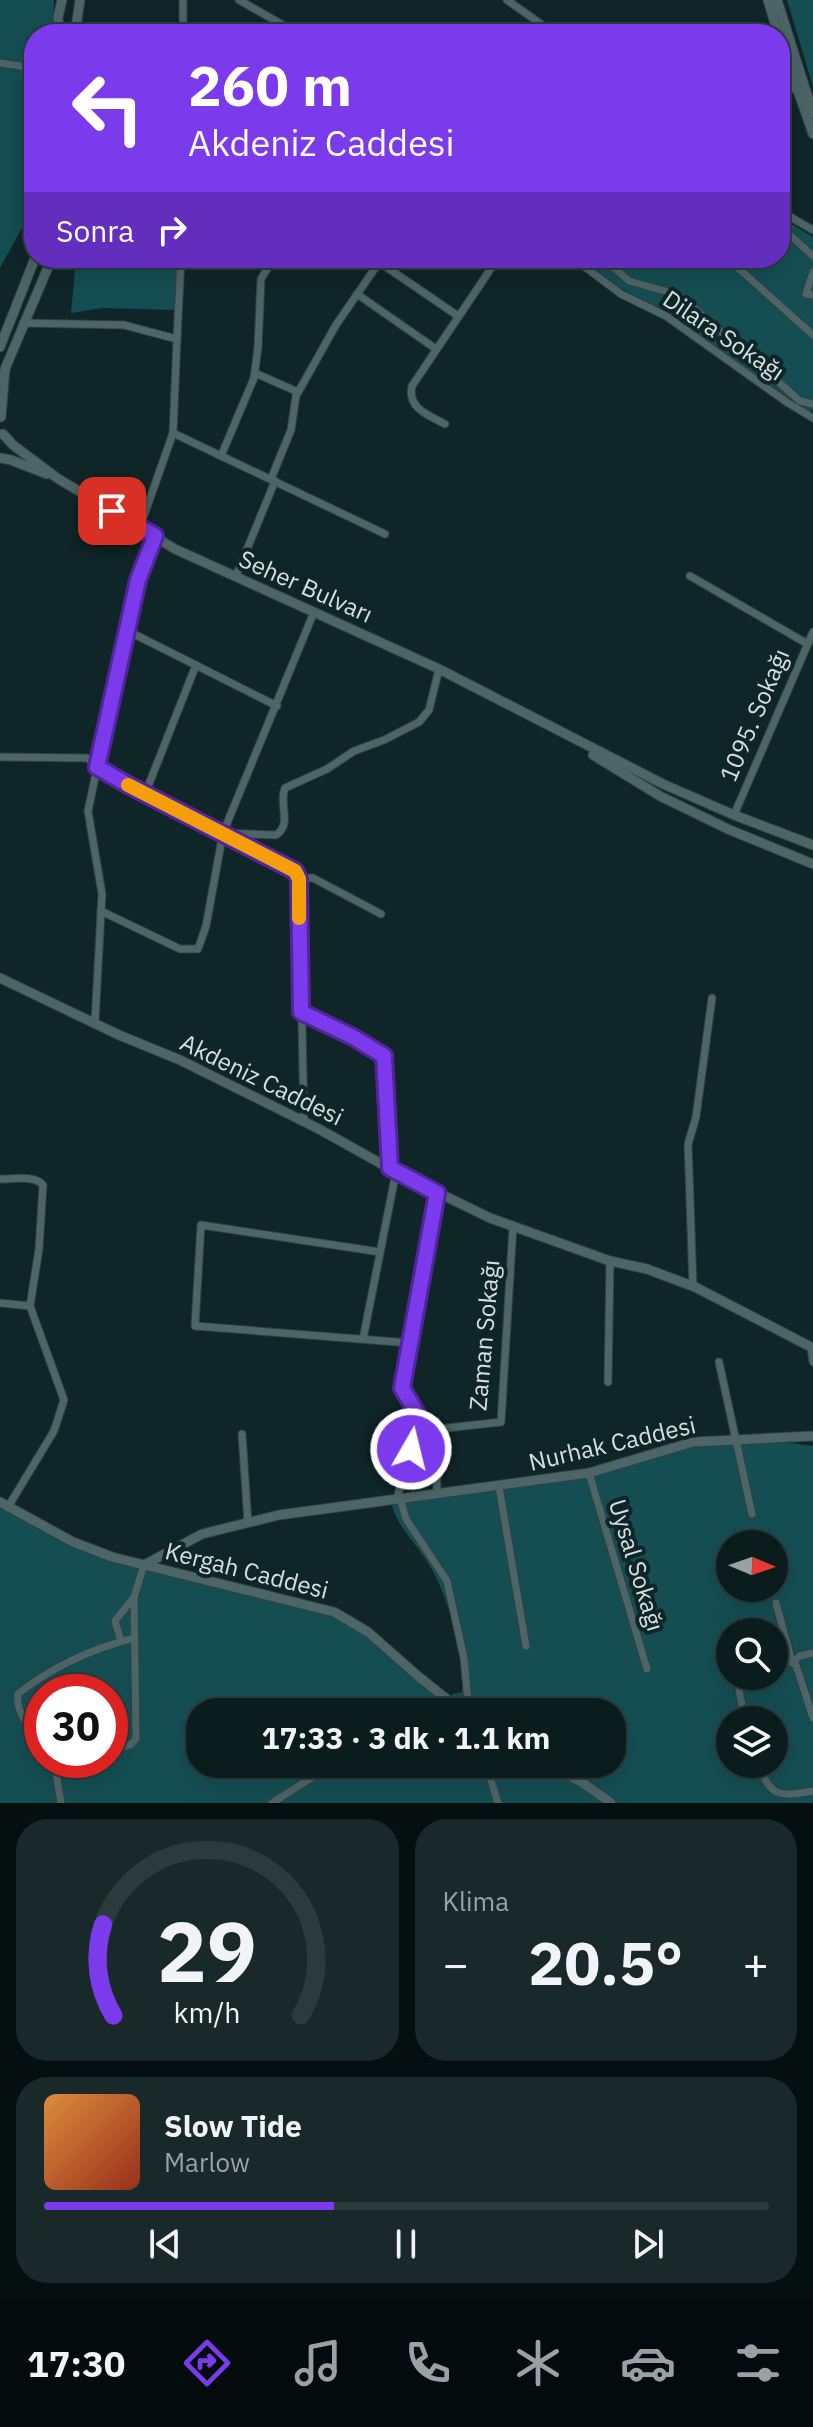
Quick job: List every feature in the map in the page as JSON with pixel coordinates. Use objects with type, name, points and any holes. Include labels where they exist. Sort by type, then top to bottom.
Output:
[{"type":"street","points":[[58,24],[62,0]]},
{"type":"street","points":[[76,24],[80,0]]},
{"type":"street","points":[[183,0],[183,24]]},
{"type":"street","points":[[239,0],[281,24]]},
{"type":"street","points":[[507,0],[541,24]]},
{"type":"street","points":[[768,0],[775,24]]},
{"type":"street","points":[[777,0],[784,24]]},
{"type":"street","points":[[790,42],[813,113]]},
{"type":"street","points":[[790,59],[804,88],[813,134]]},
{"type":"street","points":[[0,63],[24,67]]},
{"type":"street","points":[[790,217],[813,230]]},
{"type":"street","points":[[790,235],[813,256]]},
{"type":"street","points":[[0,347],[31,268]]},
{"type":"street","points":[[1,438],[5,369],[48,268]]},
{"type":"street","points":[[140,527],[173,433],[181,268]]},
{"type":"street","points":[[221,456],[255,373],[261,279],[268,268]]},
{"type":"street","points":[[236,576],[291,430],[292,407],[298,392],[336,325],[375,268]]},
{"type":"street","points":[[391,268],[458,316]]},
{"type":"street","points":[[445,424],[421,411],[410,397],[412,386],[491,268]]},
{"type":"street","name":"Dilara Sokağı","points":[[586,268],[621,294],[679,325],[813,418]]},
{"type":"street","points":[[614,268],[629,281],[679,295],[800,401],[813,404]]},
{"type":"street","points":[[738,268],[813,335]]},
{"type":"street","points":[[813,272],[806,294],[813,295]]},
{"type":"street","points":[[357,294],[436,349]]},
{"type":"street","points":[[23,323],[124,325],[177,339]]},
{"type":"street","points":[[255,373],[298,392]]},
{"type":"street","points":[[173,433],[385,534]]},
{"type":"street","name":"Seher Bulvarı","points":[[1,438],[57,478],[175,549],[439,669],[663,784],[734,815],[813,844]]},
{"type":"street","name":"Seher Bulvarı","points":[[0,458],[57,478]]},
{"type":"street","points":[[95,1022],[102,894],[88,811],[138,580],[155,536]]},
{"type":"street","points":[[690,576],[810,638]]},
{"type":"street","points":[[101,911],[180,949],[198,949],[206,926],[223,833],[314,612]]},
{"type":"street","points":[[126,630],[277,706]]},
{"type":"street","name":"1095. Sokağı","points":[[734,815],[810,638]]},
{"type":"street","points":[[145,794],[196,665]]},
{"type":"street","points":[[223,833],[280,834],[285,823],[282,799],[285,788],[327,769],[354,751],[419,722],[429,710],[439,669]]},
{"type":"street","name":"Seher Bulvarı","points":[[543,724],[660,796],[730,830],[813,864]]},
{"type":"street","points":[[0,757],[87,758],[145,794],[295,871],[299,878],[304,1122]]},
{"type":"street","points":[[299,878],[313,878],[381,914]]},
{"type":"street","name":"Akdeniz Caddesi","points":[[0,978],[180,1060],[437,1193],[513,1227],[693,1286],[812,1348]]},
{"type":"street","points":[[693,1286],[688,1144],[696,1117],[712,998]]},
{"type":"street","points":[[301,1012],[384,1056],[393,1170],[363,1339]]},
{"type":"street","points":[[0,1179],[38,1180],[43,1185],[39,1249],[30,1306],[64,1400],[54,1431],[3,1505]]},
{"type":"street","points":[[437,1193],[402,1388],[419,1419],[398,1498],[406,1519],[447,1581],[464,1658],[463,1698]]},
{"type":"street","points":[[380,1252],[201,1225],[195,1326],[410,1343]]},
{"type":"street","name":"Zaman Sokağı","points":[[437,1494],[436,1438],[440,1431],[501,1422],[513,1227]]},
{"type":"street","points":[[608,1382],[610,1261]]},
{"type":"street","points":[[0,1303],[30,1306]]},
{"type":"street","points":[[812,1348],[813,1362]]},
{"type":"street","points":[[719,1362],[752,1514]]},
{"type":"street","points":[[242,1434],[248,1523]]},
{"type":"street","name":"Nurhak Caddesi","points":[[144,1565],[202,1534],[307,1511],[589,1473],[693,1442],[813,1436]]},
{"type":"street","name":"Uysal Sokağı","points":[[589,1473],[647,1669]]},
{"type":"street","points":[[499,1487],[526,1646]]},
{"type":"street","name":"Kergah Caddesi","points":[[3,1505],[73,1542],[112,1557],[334,1612],[368,1632],[446,1698]]},
{"type":"street","points":[[128,1746],[136,1739],[134,1597],[144,1565]]},
{"type":"street","points":[[121,1641],[115,1621],[134,1597]]},
{"type":"street","points":[[776,1603],[792,1662]]},
{"type":"street","points":[[45,1674],[87,1651],[134,1638]]},
{"type":"street","points":[[792,1662],[813,1653]]},
{"type":"street","points":[[788,1661],[796,1665],[813,1718]]},
{"type":"street","points":[[24,1689],[18,1694],[17,1702],[24,1719]]},
{"type":"street","points":[[55,1778],[61,1803]]},
{"type":"street","points":[[272,1803],[311,1778]]},
{"type":"street","points":[[490,1778],[498,1803]]},
{"type":"street","points":[[574,1778],[611,1803]]},
{"type":"street","points":[[765,1778],[775,1793],[785,1795],[813,1791]]},
{"type":"shaded area","points":[[0,0],[54,0],[53,24],[24,24],[24,224],[0,268]]},
{"type":"shaded area","points":[[787,0],[813,0],[813,87]]},
{"type":"shaded area","points":[[790,223],[813,237],[813,410],[808,412],[673,316],[620,288],[594,268],[790,268]]},
{"type":"shaded area","points":[[75,268],[181,268],[177,310],[102,308],[71,313]]},
{"type":"shaded area","points":[[769,1440],[813,1446],[813,1803],[0,1803],[0,1503],[90,1549],[344,1617],[444,1698],[186,1698],[186,1778],[626,1778],[626,1698],[450,1698],[462,1692],[461,1659],[453,1622],[432,1570],[402,1526],[392,1505],[583,1474],[675,1446]]},
{"type":"slow traffic","points":[[128,785],[295,871],[299,879],[299,918]]},
{"type":"route","points":[[112,511],[155,536],[138,580],[97,767],[295,871],[299,879],[301,1012],[384,1056],[390,1168],[437,1193],[402,1388],[419,1419],[411,1449]]}]
